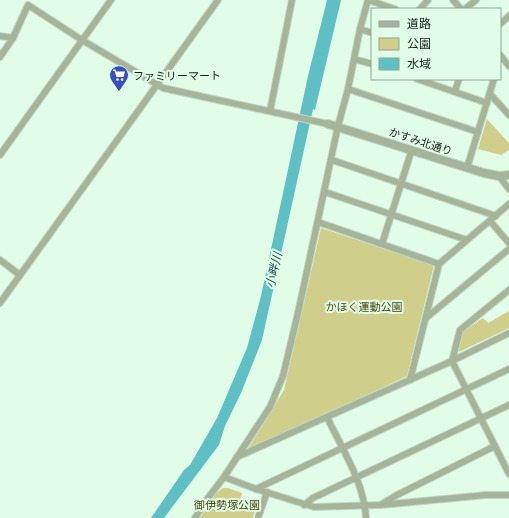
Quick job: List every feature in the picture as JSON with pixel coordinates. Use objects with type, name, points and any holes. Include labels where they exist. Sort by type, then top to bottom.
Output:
[{"type":"street","points":[[0,155],[111,0]]},
{"type":"street","points":[[0,303],[218,0]]},
{"type":"street","points":[[272,112],[292,0]]},
{"type":"street","points":[[195,518],[237,458],[270,407],[280,383],[298,313],[332,160],[338,126],[368,0],[385,2],[394,8]]},
{"type":"street","points":[[421,8],[428,0]]},
{"type":"street","points":[[453,0],[460,8]]},
{"type":"street","points":[[467,8],[476,0]]},
{"type":"street","points":[[0,57],[13,38],[29,2],[82,40],[163,88],[328,124]]},
{"type":"street","points":[[501,23],[509,16]]},
{"type":"street","points":[[360,29],[371,33]]},
{"type":"street","points":[[0,36],[13,38]]},
{"type":"street","points":[[354,59],[371,64]]},
{"type":"street","points":[[420,80],[487,103]]},
{"type":"street","points":[[455,91],[459,80]]},
{"type":"street","points":[[467,168],[494,80]]},
{"type":"street","points":[[348,89],[478,132]]},
{"type":"street","points":[[490,94],[509,116]]},
{"type":"street","name":"かすみ北通り","points":[[328,124],[412,149],[467,168],[499,176],[509,176]]},
{"type":"street","points":[[382,244],[412,149]]},
{"type":"street","points":[[332,160],[496,216]]},
{"type":"street","points":[[499,176],[509,189]]},
{"type":"street","points":[[325,192],[467,240]]},
{"type":"street","points":[[410,380],[439,264],[509,204]]},
{"type":"street","points":[[490,221],[509,243]]},
{"type":"street","points":[[318,222],[439,264]]},
{"type":"street","points":[[426,318],[509,249]]},
{"type":"street","points":[[0,260],[20,275]]},
{"type":"street","points":[[509,290],[460,330],[452,361],[509,474]]},
{"type":"street","points":[[237,458],[452,361],[509,333]]},
{"type":"street","points":[[256,489],[509,369]]},
{"type":"street","points":[[304,505],[314,498],[357,477],[509,405]]},
{"type":"street","points":[[327,418],[357,477],[365,506],[366,518]]},
{"type":"street","points":[[380,505],[397,494],[495,446]]},
{"type":"street","points":[[224,477],[256,489],[314,507],[365,506],[509,494]]},
{"type":"street","points":[[261,517],[266,492]]},
{"type":"green space","points":[[487,119],[509,143],[509,150],[501,155],[478,149]]},
{"type":"green space","name":"かほく運動公園","points":[[321,228],[434,265],[407,376],[246,452],[284,390]]},
{"type":"green space","points":[[509,311],[509,328],[459,352],[457,350],[461,333],[483,318],[488,323]]},
{"type":"green space","name":"御伊勢塚公園","points":[[223,488],[228,488],[242,493],[241,498],[248,505],[256,507],[253,518],[200,518],[215,494]]},
{"type":"water","name":"小畔川","points":[[327,0],[341,0],[315,110],[313,109],[262,340],[241,393],[225,426],[219,445],[164,518],[151,518],[184,470],[190,465],[217,418],[247,348],[261,296],[308,76]]},
{"type":"place","name":"ファミリーマート","points":[[119,92]]}]
